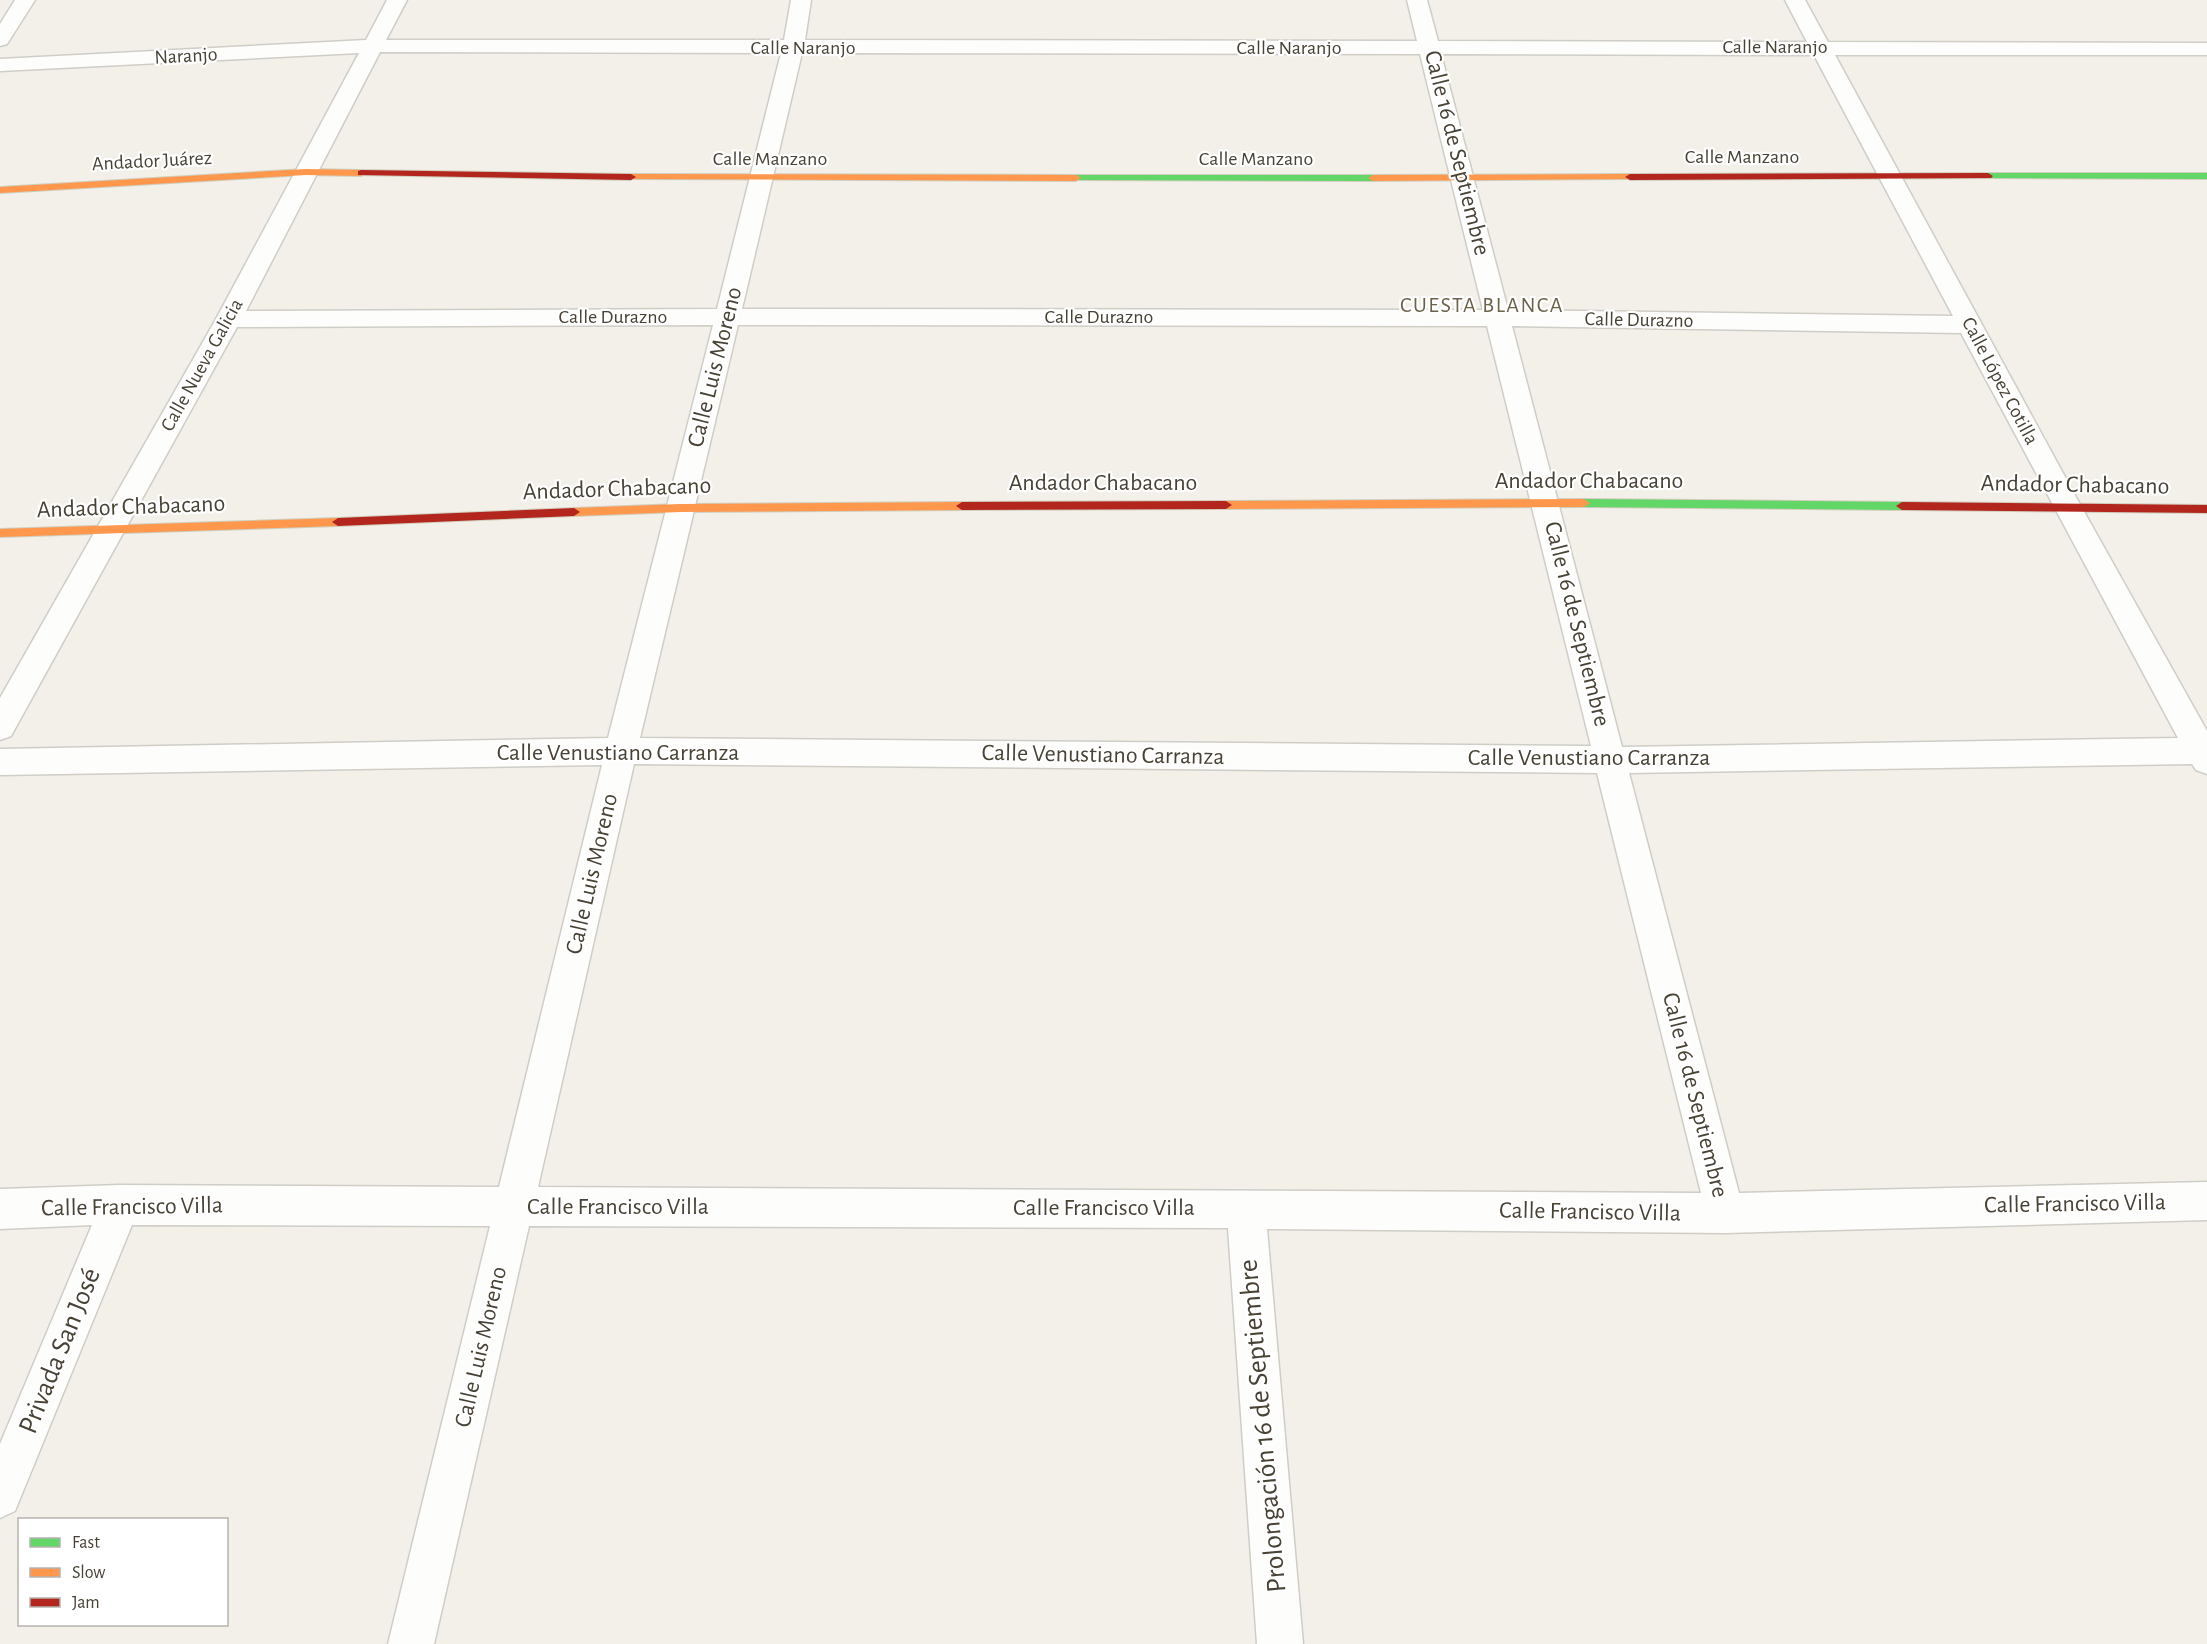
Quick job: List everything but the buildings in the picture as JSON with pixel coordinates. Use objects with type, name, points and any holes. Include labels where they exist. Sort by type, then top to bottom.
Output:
[{"type":"street","points":[[0,40],[25,0]]},
{"type":"street","name":"Calle Nueva Galicia","points":[[0,727],[229,319],[397,0]]},
{"type":"street","name":"Calle Luis Moreno","points":[[411,1644],[621,751],[793,48],[801,0]]},
{"type":"street","name":"Calle 16 de Septiembre","points":[[1417,0],[1725,1213]]},
{"type":"street","name":"Calle López Cotilla","points":[[1795,0],[2068,508],[2205,754]]},
{"type":"street","name":"Calle Naranjo","points":[[372,46],[2207,49]]},
{"type":"street","name":"Naranjo","points":[[0,66],[372,46]]},
{"type":"street","name":"Calle Manzano","points":[[306,172],[761,179],[2207,176]]},
{"type":"street","name":"Andador Juárez","points":[[0,190],[306,172]]},
{"type":"street","name":"Calle Durazno","points":[[229,319],[1498,318],[1970,325]]},
{"type":"street","name":"Andador Chabacano","points":[[0,533],[108,531],[680,508],[1546,503],[2207,509]]},
{"type":"street","name":"Calle Venustiano Carranza","points":[[0,762],[621,751],[1611,760],[2205,754]]},
{"type":"street","name":"Calle Francisco Villa","points":[[0,1209],[120,1205],[1725,1213],[2207,1201]]},
{"type":"street","name":"Privada San José","points":[[0,1496],[120,1205]]},
{"type":"street","name":"Prolongación 16 de Septiembre","points":[[1246,1209],[1280,1644]]},
{"type":"traffic: fast","points":[[1988,176],[2207,176]]},
{"type":"traffic: fast","points":[[1076,178],[1373,178]]},
{"type":"traffic: fast","points":[[1584,503],[1902,506]]},
{"type":"traffic: slow","points":[[0,190],[306,172],[361,173]]},
{"type":"traffic: slow","points":[[631,177],[1076,178]]},
{"type":"traffic: slow","points":[[1373,178],[1630,177]]},
{"type":"traffic: slow","points":[[1226,505],[1584,503]]},
{"type":"traffic: slow","points":[[574,512],[680,508],[962,506]]},
{"type":"traffic: slow","points":[[0,533],[338,522]]},
{"type":"traffic: jam","points":[[361,173],[631,177]]},
{"type":"traffic: jam","points":[[1630,177],[1988,176]]},
{"type":"traffic: jam","points":[[962,506],[1226,505]]},
{"type":"traffic: jam","points":[[1902,506],[2207,509]]},
{"type":"traffic: jam","points":[[338,522],[574,512]]},
{"type":"district","name":"CUESTA BLANCA","points":[[1482,305]]}]
